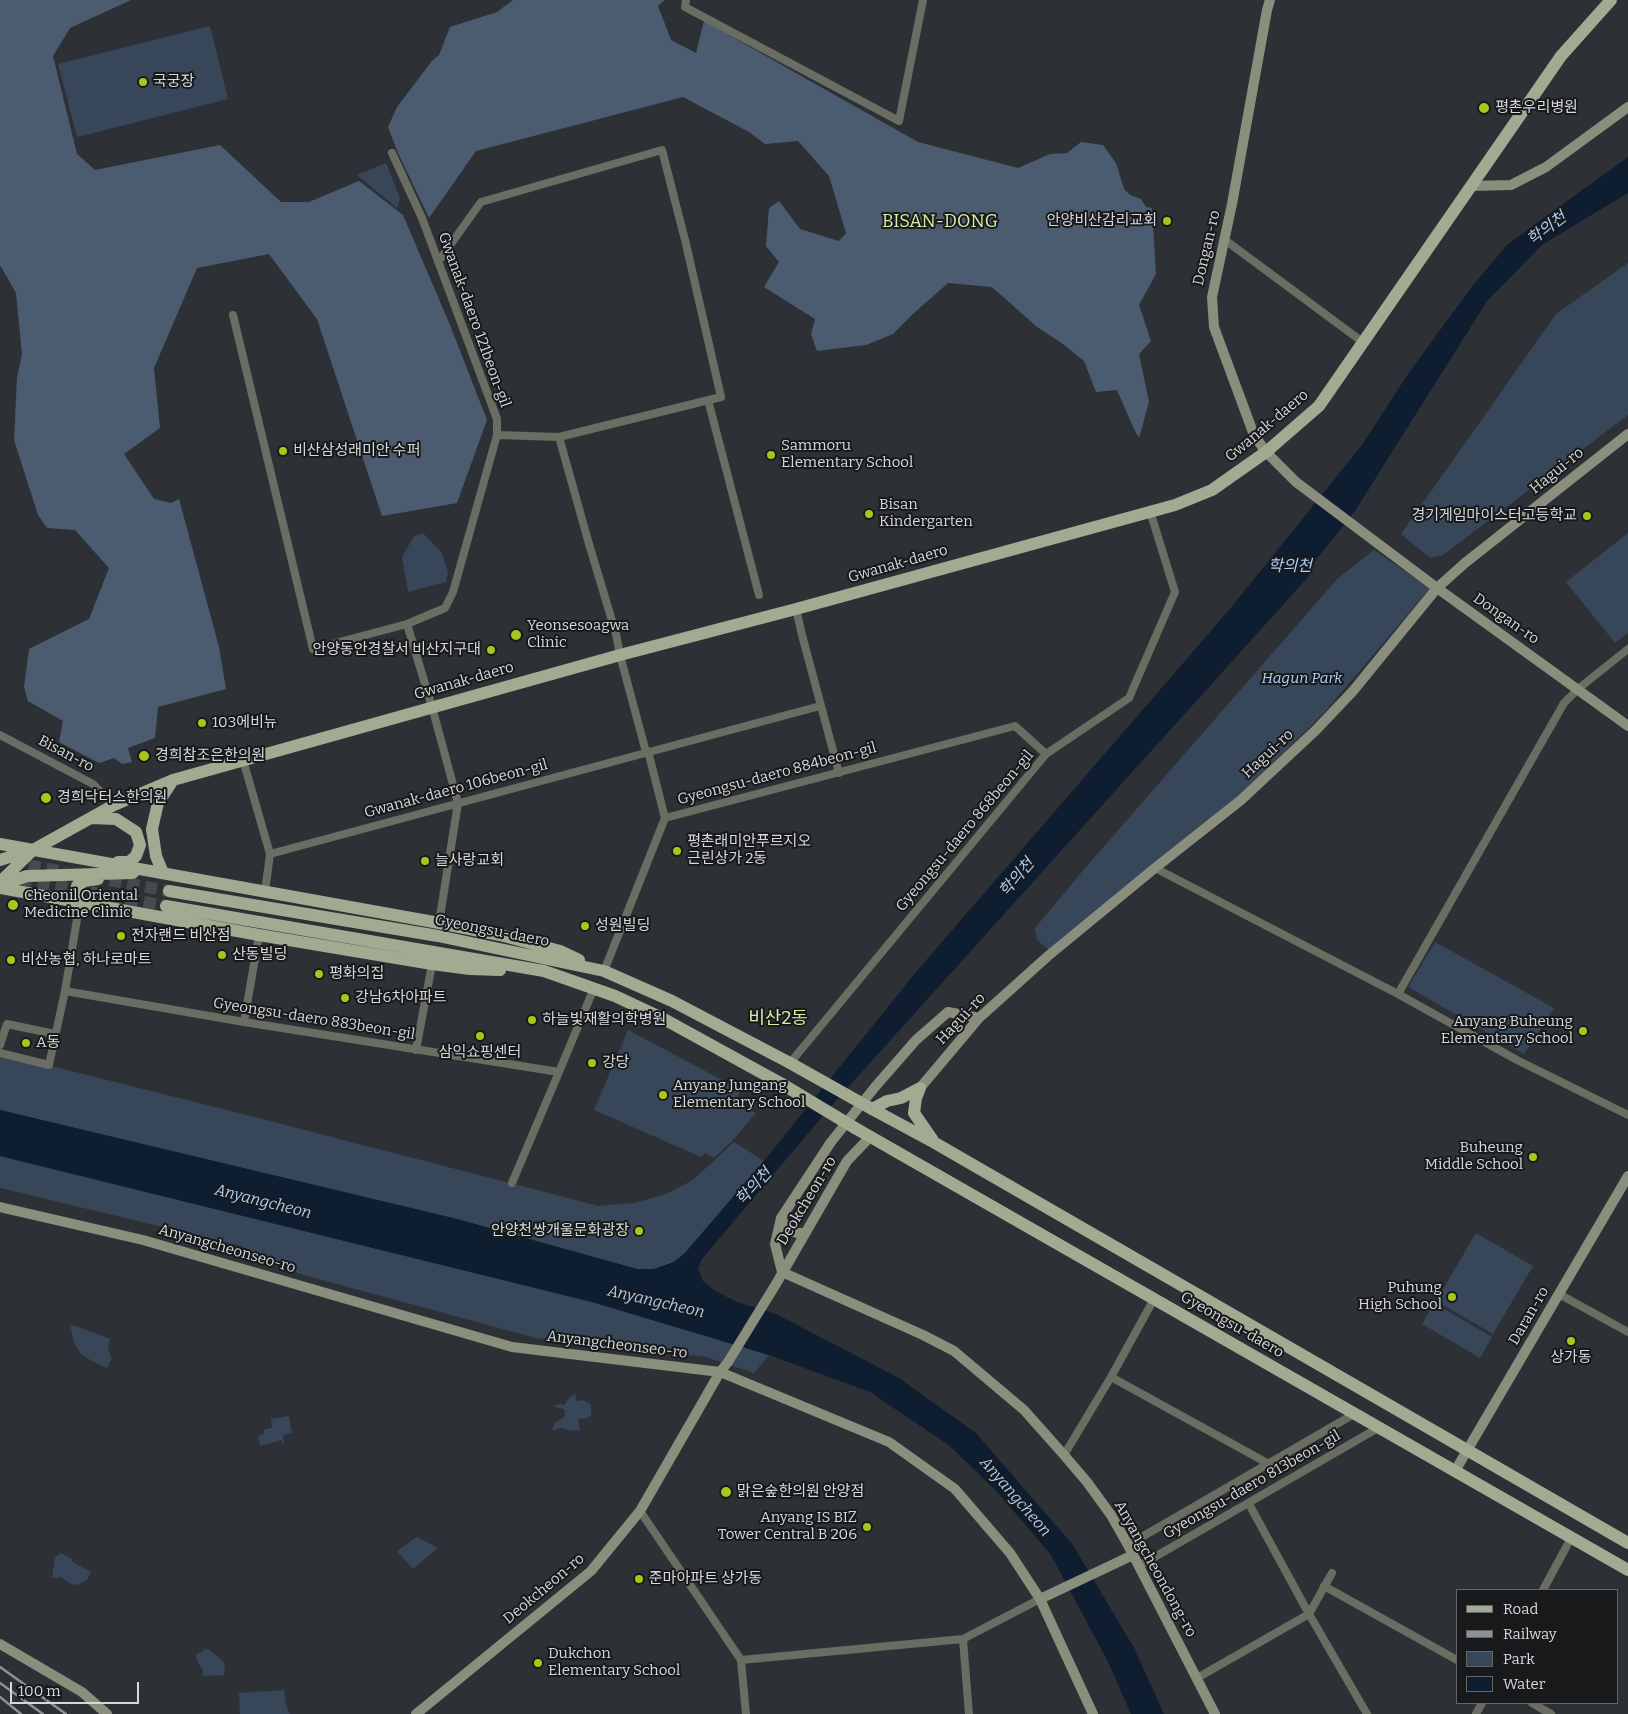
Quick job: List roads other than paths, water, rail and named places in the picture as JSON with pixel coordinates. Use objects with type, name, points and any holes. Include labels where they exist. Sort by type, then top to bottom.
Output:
[{"type":"main road","name":"Gwanak-daero","points":[[0,885],[33,850],[114,805],[173,780],[620,655],[796,609],[1175,505],[1212,490],[1266,452],[1319,406],[1561,56],[1611,0]]},
{"type":"main road","points":[[163,873],[156,856],[152,829],[158,803],[173,780]]},
{"type":"main road","points":[[0,885],[27,876],[110,868],[129,862],[136,856],[140,845],[136,832],[116,819],[89,818]]},
{"type":"main road","points":[[0,844],[110,868],[163,873],[500,935],[560,951],[604,971]]},
{"type":"main road","points":[[0,860],[33,850]]},
{"type":"main road","points":[[80,902],[76,894],[77,886],[84,881],[98,879],[110,868]]},
{"type":"main road","points":[[0,885],[80,902],[259,935],[432,964],[470,970],[544,971]]},
{"type":"main road","name":"Gyeongsu-daero","points":[[168,891],[438,936],[604,971],[672,1001],[790,1063],[935,1143],[1628,1543]]},
{"type":"main road","name":"Gyeongsu-daero","points":[[166,906],[544,971],[594,988],[662,1018],[782,1084],[870,1137],[1628,1569]]},
{"type":"main road","points":[[872,1109],[901,1098],[920,1088]]},
{"type":"main road","points":[[920,1088],[916,1098],[914,1113],[935,1143]]},
{"type":"main road","name":"Gyeongsu-daero","points":[[1576,1514],[1628,1547]]},
{"type":"street","points":[[686,0],[685,7],[899,121],[924,0]]},
{"type":"street","name":"Dongan-ro","points":[[1270,0],[1266,10],[1225,240],[1212,297],[1214,327],[1254,435],[1266,452],[1296,482],[1437,588],[1628,726]]},
{"type":"street","points":[[1472,186],[1511,185],[1546,167],[1628,107]]},
{"type":"street","points":[[438,262],[481,202],[662,150],[686,244],[721,397],[559,437],[497,435]]},
{"type":"street","name":"Gwanak-daero 121beon-gil","points":[[233,315],[313,649],[407,624],[445,608],[453,592],[497,435],[497,419],[422,218],[392,153]]},
{"type":"street","points":[[1225,240],[1364,343]]},
{"type":"street","points":[[708,400],[759,595]]},
{"type":"street","name":"Hagui-ro","points":[[920,1088],[979,1018],[1048,956],[1241,800],[1316,730],[1358,685],[1437,588],[1628,434]]},
{"type":"street","points":[[559,437],[588,544],[616,634],[620,655],[665,818]]},
{"type":"street","name":"Gyeongsu-daero 868beon-gil","points":[[790,1063],[1046,754],[1129,698],[1175,592],[1150,511]]},
{"type":"street","points":[[796,609],[820,706],[839,772]]},
{"type":"street","points":[[407,624],[458,804],[439,923]]},
{"type":"street","points":[[1398,994],[1564,702],[1628,649]]},
{"type":"street","name":"Gwanak-daero 106beon-gil","points":[[270,854],[820,706]]},
{"type":"street","name":"Gyeongsu-daero 884beon-gil","points":[[604,971],[665,818],[1016,726],[1046,754]]},
{"type":"street","name":"Bisan-ro","points":[[0,735],[93,784],[114,805]]},
{"type":"street","points":[[243,760],[270,854],[265,892]]},
{"type":"street","points":[[1155,868],[1398,994],[1517,1060],[1628,1115]]},
{"type":"street","points":[[0,1053],[49,1065],[65,991],[80,902]]},
{"type":"street","points":[[244,1022],[259,935]]},
{"type":"street","points":[[416,1050],[432,964]]},
{"type":"street","points":[[512,1183],[594,988]]},
{"type":"street","name":"Gyeongsu-daero 883beon-gil","points":[[65,991],[244,1022],[559,1072]]},
{"type":"street","points":[[782,1272],[775,1244],[781,1218],[831,1142],[916,1040],[948,1012],[979,1018]]},
{"type":"street","points":[[0,1019],[7,1024],[55,1034]]},
{"type":"street","points":[[0,1045],[7,1024]]},
{"type":"street","name":"Deokcheon-ro","points":[[416,1714],[591,1571],[640,1511],[720,1372],[776,1284],[847,1161],[870,1137]]},
{"type":"street","name":"Daran-ro","points":[[1455,1471],[1628,1176]]},
{"type":"street","name":"Anyangcheonseo-ro","points":[[0,1207],[143,1240],[512,1347],[720,1372],[889,1442],[955,1489],[1010,1553],[1040,1598],[1093,1714]]},
{"type":"street","points":[[781,1218],[787,1229],[797,1234],[805,1233]]},
{"type":"street","name":"Anyangcheondong-ro","points":[[782,1272],[923,1335],[954,1351],[1024,1410],[1087,1482],[1111,1515],[1215,1714]]},
{"type":"street","points":[[1559,1294],[1628,1332]]},
{"type":"street","points":[[1064,1455],[1112,1377],[1154,1299]]},
{"type":"street","name":"Gyeongsu-daero 813beon-gil","points":[[1112,1377],[1269,1464]]},
{"type":"street","name":"Gyeongsu-daero 813beon-gil","points":[[1128,1545],[1354,1414]]},
{"type":"street","name":"Gyeongsu-daero 813beon-gil","points":[[1139,1566],[1378,1428]]},
{"type":"street","points":[[1248,1504],[1367,1714]]},
{"type":"street","points":[[640,1511],[741,1660],[746,1714]]},
{"type":"street","points":[[1544,1589],[1571,1538]]},
{"type":"street","points":[[741,1660],[963,1639],[1040,1598],[1133,1555]]},
{"type":"street","points":[[1196,1678],[1309,1614],[1332,1573]]},
{"type":"street","points":[[1324,1586],[1456,1659]]},
{"type":"street","points":[[963,1639],[969,1714]]},
{"type":"street","points":[[0,1644],[82,1692],[107,1714]]},
{"type":"street","points":[[1534,1704],[1552,1714]]},
{"type":"water","points":[[1628,157],[1628,193],[1542,245],[1487,301],[1355,511],[1311,566],[1309,576],[832,1105],[702,1259],[698,1269],[703,1281],[715,1291],[737,1302],[776,1314],[899,1378],[976,1433],[1073,1545],[1134,1648],[1164,1714],[1131,1714],[1107,1660],[1051,1555],[998,1493],[950,1446],[870,1392],[769,1355],[592,1302],[0,1156],[0,1110],[457,1219],[637,1269],[654,1269],[674,1262],[685,1253],[768,1156],[916,972],[1229,610],[1362,445],[1408,374],[1473,285],[1508,244]]},
{"type":"tunnel","points":[[11,862],[65,872]]},
{"type":"tunnel","points":[[92,877],[169,891]]},
{"type":"tunnel","points":[[20,879],[166,906]]},
{"type":"railway","points":[[0,1667],[66,1714]]},
{"type":"railway","points":[[0,1683],[43,1714]]},
{"type":"railway","points":[[0,1697],[21,1714]]},
{"type":"place","name":"국궁장","points":[[143,82]]},
{"type":"place","name":"평촌우리병원","points":[[1484,108]]},
{"type":"place","name":"안양비산감리교회","points":[[1167,221]]},
{"type":"place","name":"비산삼성래미안 수퍼","points":[[283,451]]},
{"type":"place","name":"Sammoru Elementary School","points":[[771,455]]},
{"type":"place","name":"Bisan Kindergarten","points":[[869,514]]},
{"type":"place","name":"경기게임마이스터고등학교","points":[[1587,516]]},
{"type":"place","name":"Yeonsesoagwa Clinic","points":[[516,635]]},
{"type":"place","name":"안양동안경찰서 비산지구대","points":[[491,650]]},
{"type":"place","name":"103에비뉴","points":[[202,723]]},
{"type":"place","name":"경희참조은한의원","points":[[144,756]]},
{"type":"place","name":"경희닥터스한의원","points":[[46,798]]},
{"type":"place","name":"평촌래미안푸르지오 근린상가 2동","points":[[677,851]]},
{"type":"place","name":"늘사랑교회","points":[[425,861]]},
{"type":"place","name":"Cheonil Oriental Medicine Clinic","points":[[13,905]]},
{"type":"place","name":"성원빌딩","points":[[585,926]]},
{"type":"place","name":"전자랜드 비산점","points":[[121,936]]},
{"type":"place","name":"산동빌딩","points":[[222,955]]},
{"type":"place","name":"비산농협, 하나로마트","points":[[11,960]]},
{"type":"place","name":"평화의집","points":[[319,974]]},
{"type":"place","name":"강남6차아파트","points":[[345,998]]},
{"type":"place","name":"하늘빛재활의학병원","points":[[532,1020]]},
{"type":"place","name":"Anyang Buheung Elementary School","points":[[1583,1031]]},
{"type":"place","name":"삼익쇼핑센터","points":[[480,1036]]},
{"type":"place","name":"A동","points":[[26,1043]]},
{"type":"place","name":"강당","points":[[592,1063]]},
{"type":"place","name":"Anyang Jungang Elementary School","points":[[663,1095]]},
{"type":"place","name":"Buheung Middle School","points":[[1533,1157]]},
{"type":"place","name":"안양천쌍개울문화광장","points":[[639,1231]]},
{"type":"place","name":"Puhung High School","points":[[1452,1297]]},
{"type":"place","name":"상가동","points":[[1571,1341]]},
{"type":"place","name":"맑은숲한의원 안양점","points":[[726,1492]]},
{"type":"place","name":"Anyang IS BIZ Tower Central B 206","points":[[867,1527]]},
{"type":"place","name":"준마아파트 상가동","points":[[639,1579]]},
{"type":"place","name":"Dukchon Elementary School","points":[[538,1663]]},
{"type":"district","name":"BISAN-DONG","points":[[940,222]]},
{"type":"district","name":"비산2동","points":[[778,1019]]},
{"type":"water label","name":"학의천","points":[[1547,229]]},
{"type":"water label","name":"학의천","points":[[1290,567]]},
{"type":"water label","name":"학의천","points":[[1017,878]]},
{"type":"water label","name":"학의천","points":[[754,1187]]},
{"type":"water label","name":"Anyangcheon","points":[[263,1202]]},
{"type":"water label","name":"Anyangcheon","points":[[656,1302]]},
{"type":"water label","name":"Anyangcheon","points":[[1015,1497]]},
{"type":"park label","name":"Hagun Park","points":[[1302,679]]}]
